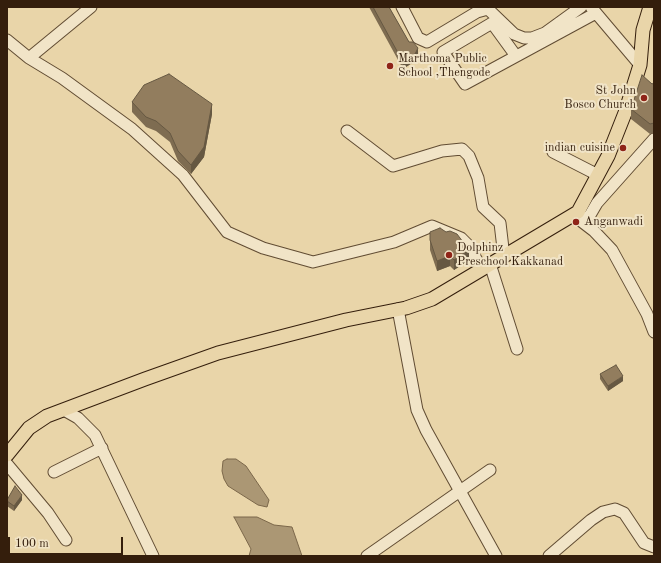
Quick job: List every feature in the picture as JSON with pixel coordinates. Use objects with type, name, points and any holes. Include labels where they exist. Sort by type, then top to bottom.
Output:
[{"type":"main road","points":[[7,455],[29,428],[47,416],[218,353],[346,320],[398,309],[432,299],[486,266],[580,217],[608,156],[641,71],[643,30],[650,7]]},
{"type":"street","points":[[29,58],[91,7]]},
{"type":"street","points":[[402,7],[418,38],[427,42],[478,12],[488,9],[514,34],[524,38],[532,38],[545,33],[581,7]]},
{"type":"street","points":[[516,56],[492,23],[443,52],[465,84],[516,56],[593,10],[641,71]]},
{"type":"street","points":[[7,40],[29,58],[62,78],[132,129],[184,175],[227,232],[263,248],[313,262],[394,242],[432,226],[461,238],[486,266],[516,349]]},
{"type":"street","points":[[347,131],[393,166],[429,155],[462,149],[469,156],[478,178],[483,206],[500,223],[504,257]]},
{"type":"street","points":[[580,217],[590,215],[597,203],[654,139]]},
{"type":"street","points":[[553,152],[598,175]]},
{"type":"street","points":[[580,217],[612,250],[647,314],[654,332]]},
{"type":"street","points":[[398,309],[417,410],[426,430],[496,556]]},
{"type":"street","points":[[64,410],[78,418],[95,435],[153,556]]},
{"type":"street","points":[[54,472],[102,448]]},
{"type":"street","points":[[7,455],[66,540]]},
{"type":"street","points":[[367,556],[490,470]]},
{"type":"street","points":[[550,556],[591,520],[604,512],[615,509],[624,512],[644,542],[654,547]]},
{"type":"shaded area","points":[[227,459],[236,459],[246,466],[269,500],[267,507],[258,505],[228,486],[222,471],[223,461]]},
{"type":"shaded area","points":[[234,517],[257,517],[274,525],[292,527],[302,556],[249,556],[251,549]]},
{"type":"building","name":"Marthoma Public School ,Thengode","points":[[373,7],[389,7],[409,42],[413,42],[418,48],[415,54],[403,62]]},
{"type":"building","points":[[169,74],[212,104],[204,147],[191,165],[178,151],[170,133],[156,121],[146,117],[132,102],[144,85]]},
{"type":"building","name":"St John Bosco Church","points":[[642,75],[652,84],[654,83],[654,123],[650,124],[631,109]]},
{"type":"building","points":[[440,228],[446,232],[450,231],[457,234],[469,250],[454,260],[450,256],[437,261],[430,240],[430,232]]},
{"type":"building","points":[[616,365],[623,376],[608,386],[600,374]]},
{"type":"building","points":[[15,486],[22,495],[14,506],[7,500]]},
{"type":"place","name":"Marthoma Public School ,Thengode","points":[[390,66]]},
{"type":"place","name":"St John Bosco Church","points":[[644,98]]},
{"type":"place","name":"indian cuisine","points":[[623,148]]},
{"type":"place","name":"Anganwadi","points":[[576,222]]},
{"type":"place","name":"Dolphinz Preschool Kakkanad","points":[[449,255]]}]
